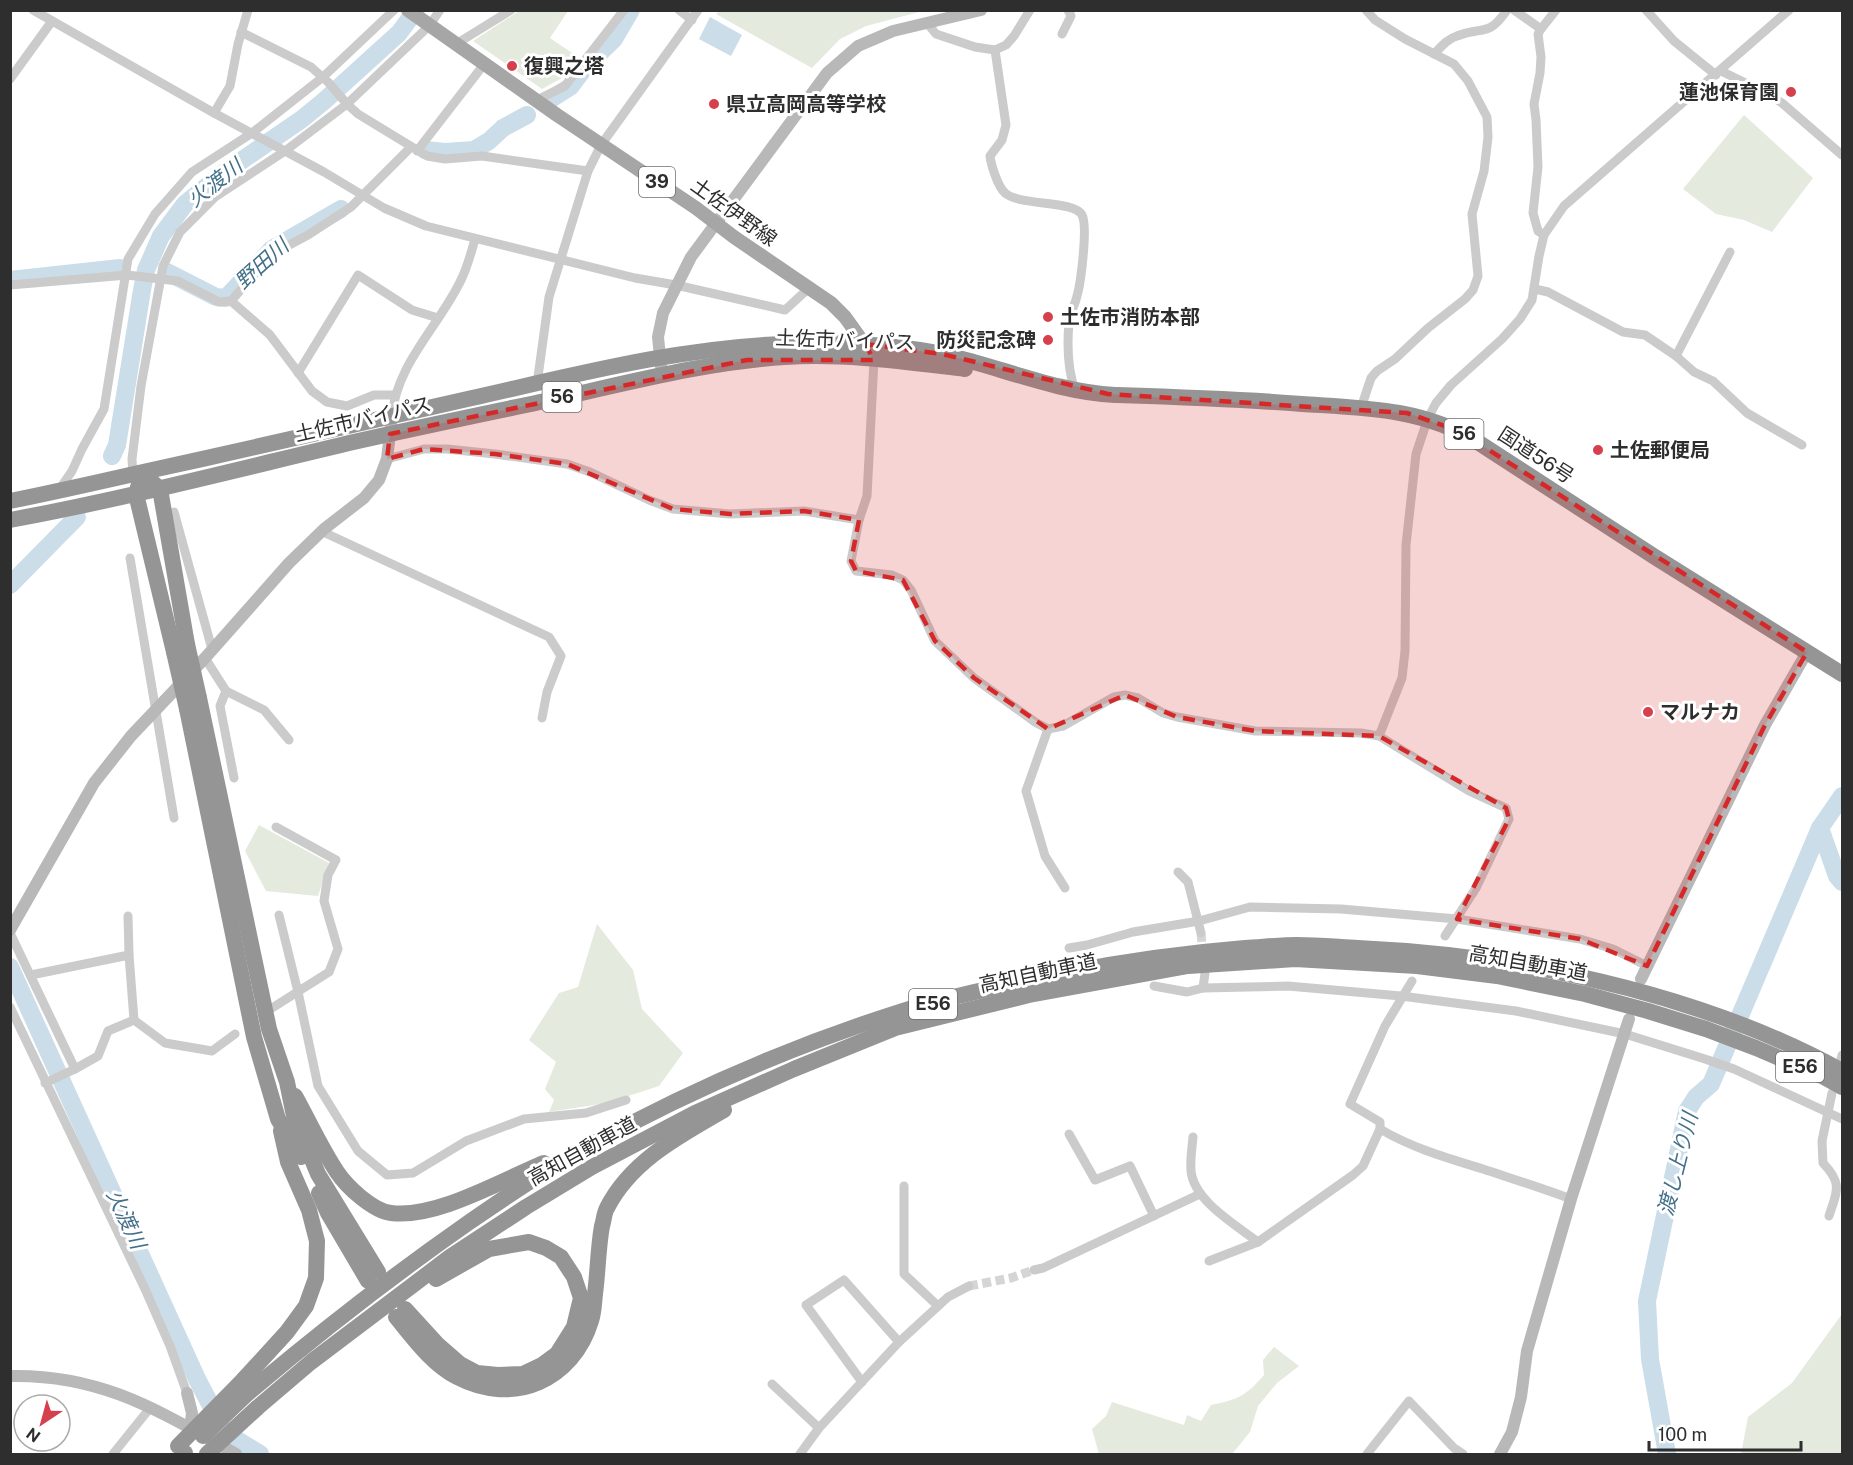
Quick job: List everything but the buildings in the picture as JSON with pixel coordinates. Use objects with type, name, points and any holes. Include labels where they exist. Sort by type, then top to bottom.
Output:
[{"type":"highway","name":"土佐市バイパス","points":[[10,501],[660,357],[731,347],[865,344],[942,354],[979,363],[1023,378]]},
{"type":"highway","name":"土佐市バイパス","points":[[10,520],[160,489],[390,434],[747,360],[777,357],[830,357],[938,366],[1023,378]]},
{"type":"highway","name":"国道56号","points":[[1023,378],[1075,390],[1108,394],[1236,399],[1361,408],[1407,413],[1428,418],[1460,431],[1842,674]]},
{"type":"highway","points":[[131,475],[160,489],[181,648]]},
{"type":"highway","points":[[131,475],[181,648],[269,1029],[287,1082],[294,1116],[318,1174],[373,1277],[328,1213],[296,1146],[278,1119]]},
{"type":"highway","points":[[179,1452],[246,1386],[306,1306],[316,1278],[317,1241],[309,1210],[288,1162],[254,1036],[193,704]]},
{"type":"highway","name":"高知自動車道","points":[[246,1386],[318,1335],[439,1243],[515,1191],[583,1149],[686,1096],[786,1053],[889,1016],[1026,981],[1099,966],[1188,952],[1298,945],[1418,951],[1499,960],[1589,978],[1653,994],[1714,1014],[1824,1077],[1837,1090]]},
{"type":"highway","name":"高知自動車道","points":[[207,1455],[310,1362],[375,1313],[450,1257],[592,1167],[695,1113],[895,1028],[1029,995],[1188,966],[1295,959],[1417,966],[1497,976],[1585,994],[1706,1029],[1842,1062]]},
{"type":"highway","points":[[375,1313],[489,1249],[529,1242],[546,1248],[561,1257],[574,1277],[581,1298],[574,1327],[557,1354],[542,1365],[523,1374],[477,1373],[460,1364],[401,1313],[415,1341],[436,1364],[457,1377],[481,1387],[513,1389],[551,1377],[583,1344],[592,1318],[605,1211],[624,1182],[645,1160],[672,1140],[720,1113],[895,1028]]},
{"type":"highway","points":[[287,1082],[338,1174],[367,1203],[390,1213],[415,1213],[444,1205],[542,1163],[583,1149]]},
{"type":"main road","name":"土佐伊野線","points":[[408,10],[831,303],[845,317],[874,360]]},
{"type":"street","points":[[33,10],[362,196],[426,226],[635,278],[784,309],[808,288]]},
{"type":"street","points":[[214,113],[230,86],[248,10]]},
{"type":"street","points":[[61,491],[104,409],[129,275],[128,259],[155,214],[192,172],[256,135],[326,80],[394,10]]},
{"type":"street","points":[[131,475],[141,386],[159,278],[180,231],[215,197],[284,150],[345,102],[440,10]]},
{"type":"street","points":[[456,44],[511,10]]},
{"type":"street","points":[[537,100],[565,86],[624,10]]},
{"type":"street","points":[[679,10],[692,20]]},
{"type":"street","points":[[537,384],[549,297],[588,171],[602,145],[698,10]]},
{"type":"street","points":[[662,376],[658,338],[663,313],[691,257],[827,73],[858,46],[893,31],[927,23],[945,14],[981,10]]},
{"type":"street","points":[[927,23],[936,34],[975,47],[994,50],[1006,45],[1030,10]]},
{"type":"street","points":[[1062,34],[1069,13],[1080,10]]},
{"type":"street","points":[[1361,408],[1371,378],[1377,371],[1395,359],[1473,290],[1478,276],[1472,214],[1484,171],[1488,137],[1487,117],[1468,81],[1454,64],[1405,39],[1375,20],[1366,10]]},
{"type":"street","points":[[1434,54],[1449,39],[1460,34],[1490,30],[1498,24],[1508,10]]},
{"type":"street","points":[[1514,10],[1541,29]]},
{"type":"street","points":[[1544,235],[1538,231],[1533,213],[1538,167],[1534,104],[1540,74],[1538,34],[1556,10]]},
{"type":"street","points":[[1646,10],[1674,41],[1719,73],[1766,93],[1782,103],[1842,155]]},
{"type":"street","points":[[1379,736],[1402,678],[1405,651],[1406,545],[1416,454],[1428,418],[1436,403],[1451,385],[1502,339],[1520,319],[1532,300],[1535,290],[1544,235],[1564,206],[1789,10]]},
{"type":"street","points":[[10,79],[52,21]]},
{"type":"street","points":[[242,33],[311,67],[345,102],[427,156],[445,159],[482,156],[588,171]]},
{"type":"street","points":[[994,50],[1006,125],[1002,140],[990,156],[991,166],[1005,193],[1051,205],[1075,207],[1082,214],[1085,226],[1078,294],[1069,320],[1068,363],[1075,390]]},
{"type":"street","points":[[10,285],[129,275],[178,281],[219,302],[231,301],[278,251],[351,207],[414,149],[485,63]]},
{"type":"street","points":[[72,1070],[10,932],[93,783],[131,736],[289,563],[321,531],[363,498],[379,480],[387,459],[394,395],[404,372],[460,283],[475,239]]},
{"type":"street","points":[[1676,356],[1730,252]]},
{"type":"street","points":[[298,373],[358,275],[412,310],[438,318]]},
{"type":"street","points":[[1535,290],[1548,292],[1623,332],[1645,335],[1676,356],[1694,372],[1713,381],[1748,413],[1802,446]]},
{"type":"street","points":[[231,301],[270,335],[312,392],[327,402],[346,406],[374,395],[394,395]]},
{"type":"street","points":[[874,360],[867,496],[850,561],[856,571],[892,575],[903,580],[935,641],[974,678],[1048,729],[1064,726],[1114,697],[1125,695],[1138,698],[1163,713],[1177,717],[1255,730],[1361,733],[1379,736],[1469,791],[1506,808],[1509,819],[1476,888],[1445,936]]},
{"type":"street","points":[[387,459],[424,449],[495,454],[567,464],[590,471],[649,500],[673,509],[730,514],[804,511],[859,520]]},
{"type":"street","points":[[174,512],[208,654],[226,691],[264,710],[289,740]]},
{"type":"street","points":[[321,531],[549,637],[561,656],[548,692],[542,718]]},
{"type":"street","points":[[129,558],[174,818]]},
{"type":"street","points":[[1641,979],[1765,726],[1807,652]]},
{"type":"street","points":[[226,691],[220,706],[234,778]]},
{"type":"street","points":[[1048,729],[1026,791],[1046,856],[1065,888]]},
{"type":"street","points":[[272,1008],[329,972],[338,949],[324,901],[328,874],[336,860],[276,827]]},
{"type":"street","points":[[1178,872],[1188,882],[1201,933]]},
{"type":"street","points":[[1069,948],[1133,932],[1199,921],[1250,907],[1341,909],[1457,919],[1580,939],[1613,949],[1647,966]]},
{"type":"street","points":[[279,915],[318,1086],[358,1151],[387,1175],[412,1173],[466,1141],[524,1119],[586,1113],[626,1100]]},
{"type":"street","points":[[128,916],[134,1020],[165,1043],[212,1051],[235,1034]]},
{"type":"street","points":[[31,975],[129,955]]},
{"type":"street","points":[[1203,988],[1205,973]]},
{"type":"street","points":[[1209,1260],[1258,1242],[1363,1166],[1380,1129],[1380,1122],[1350,1104],[1385,1026],[1412,981]]},
{"type":"street","points":[[1154,986],[1186,992],[1203,988],[1288,986],[1401,996],[1516,1011],[1625,1034],[1705,1059],[1734,1069],[1842,1119]]},
{"type":"street","points":[[10,1007],[48,1082],[170,1346],[192,1413],[190,1429]]},
{"type":"street","points":[[1500,1455],[1512,1432],[1521,1397],[1527,1351],[1571,1199],[1629,1019]]},
{"type":"street","points":[[48,1082],[98,1056],[108,1031],[134,1020]]},
{"type":"street","points":[[1828,1216],[1837,1191],[1834,1175],[1823,1163],[1822,1142],[1829,1111],[1837,1090]]},
{"type":"street","points":[[1380,1129],[1401,1141],[1434,1154],[1571,1199]]},
{"type":"street","points":[[1069,1134],[1095,1180],[1130,1166],[1154,1216]]},
{"type":"street","points":[[1193,1137],[1191,1170],[1200,1194],[1258,1242]]},
{"type":"street","points":[[904,1186],[904,1274],[938,1306]]},
{"type":"street","points":[[1034,1270],[1043,1268],[1200,1194]]},
{"type":"street","points":[[862,1382],[806,1305],[844,1280],[899,1342]]},
{"type":"street","points":[[800,1455],[819,1428],[899,1342],[948,1297],[969,1286]]},
{"type":"street","points":[[10,1376],[52,1377],[77,1381],[125,1396],[236,1455]]},
{"type":"street","points":[[772,1384],[819,1428]]},
{"type":"street","points":[[1367,1455],[1408,1401],[1463,1455]]},
{"type":"street","points":[[113,1455],[150,1408]]},
{"type":"highlighted area","points":[[865,344],[942,354],[1108,394],[1407,413],[1459,431],[1807,652],[1765,725],[1647,966],[1580,939],[1457,919],[1509,819],[1506,808],[1379,736],[1255,731],[1177,717],[1125,695],[1048,729],[974,678],[935,641],[903,580],[856,571],[851,561],[859,520],[804,511],[730,514],[673,509],[567,464],[495,454],[424,449],[387,459],[390,434],[747,360],[874,360]]},
{"type":"shaded area","points":[[519,11],[568,11],[550,38],[581,59],[562,78],[542,89],[473,41]]},
{"type":"shaded area","points":[[719,11],[923,11],[866,26],[840,39],[812,68],[716,14]]},
{"type":"shaded area","points":[[1744,115],[1813,178],[1772,232],[1744,220],[1716,214],[1683,189]]},
{"type":"shaded area","points":[[259,825],[329,863],[318,896],[266,891],[245,851]]},
{"type":"shaded area","points":[[597,924],[633,970],[642,1009],[683,1053],[659,1086],[607,1103],[549,1112],[554,1100],[545,1089],[556,1062],[529,1040],[559,993],[578,987]]},
{"type":"shaded area","points":[[1842,1314],[1842,1454],[1741,1454],[1748,1417],[1792,1383]]},
{"type":"shaded area","points":[[1274,1347],[1299,1366],[1277,1383],[1258,1406],[1250,1432],[1232,1454],[1099,1454],[1092,1429],[1106,1416],[1112,1402],[1184,1425],[1187,1415],[1201,1421],[1211,1405],[1241,1396],[1264,1375],[1263,1360]]},
{"type":"water","points":[[710,17],[742,35],[731,56],[699,39]]},
{"type":"waterway","name":"火渡川","points":[[112,456],[117,445],[146,270],[161,236],[185,204],[222,174],[302,119],[324,101],[399,33],[416,10]]},
{"type":"waterway","name":"野田川","points":[[551,99],[570,87],[586,66],[614,39],[631,10]]},
{"type":"waterway","name":"野田川","points":[[425,150],[445,152],[474,150],[489,141],[503,128],[527,115]]},
{"type":"waterway","name":"野田川","points":[[167,272],[216,297],[226,298],[272,249],[341,209]]},
{"type":"waterway","name":"野田川","points":[[10,280],[120,268]]},
{"type":"waterway","name":"火渡川","points":[[10,585],[77,517]]},
{"type":"waterway","name":"渡し上り川","points":[[1667,1454],[1650,1359],[1647,1301],[1687,1111],[1696,1097],[1711,1084],[1820,828],[1842,796]]},
{"type":"waterway","points":[[1820,828],[1837,876],[1842,882]]},
{"type":"waterway","name":"火渡川","points":[[10,967],[197,1379],[220,1423]]},
{"type":"waterway","name":"火渡川","points":[[224,1432],[260,1454]]},
{"type":"tunnel","points":[[1201,933],[1203,956]]},
{"type":"tunnel","points":[[969,1286],[1011,1278],[1034,1270]]},
{"type":"place","name":"復興之塔","points":[[512,66]]},
{"type":"place","name":"蓮池保育園","points":[[1791,92]]},
{"type":"place","name":"県立高岡高等学校","points":[[714,104]]},
{"type":"place","name":"土佐市消防本部","points":[[1048,317]]},
{"type":"place","name":"防災記念碑","points":[[1048,340]]},
{"type":"place","name":"土佐郵便局","points":[[1598,450]]},
{"type":"place","name":"マルナカ","points":[[1648,712]]}]
